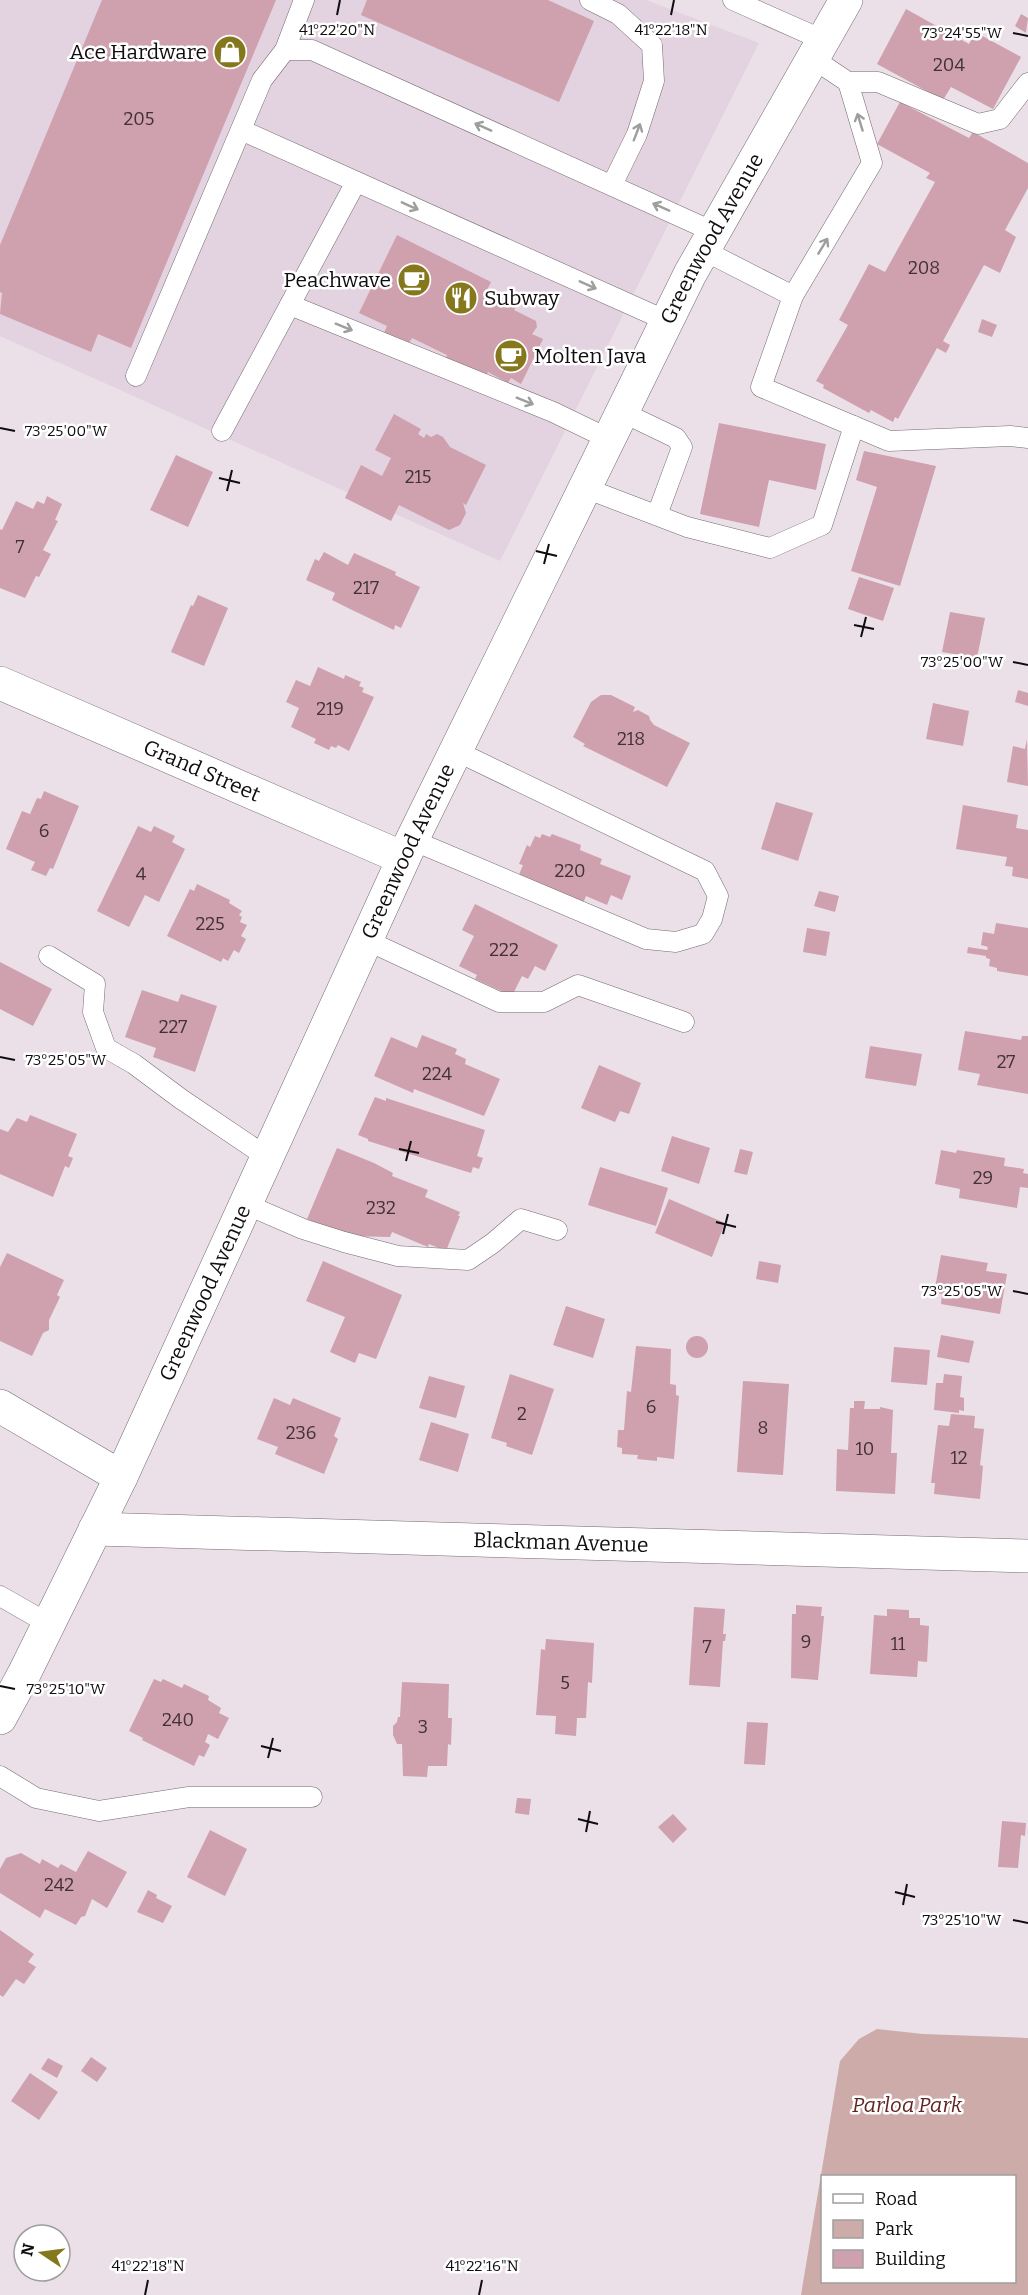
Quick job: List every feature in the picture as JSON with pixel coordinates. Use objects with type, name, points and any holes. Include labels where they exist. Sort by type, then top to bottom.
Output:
[{"type":"main road","name":"Greenwood Avenue","points":[[0,1718],[121,1477],[408,849],[615,426],[709,241],[846,0]]},
{"type":"main road","name":"Grand Street","points":[[0,683],[408,849]]},
{"type":"main road","points":[[0,1406],[121,1477]]},
{"type":"main road","name":"Blackman Avenue","points":[[95,1529],[1028,1556]]},
{"type":"lane","points":[[136,376],[262,80],[285,50],[304,0]]},
{"type":"lane","points":[[590,0],[618,14],[652,45],[654,81],[637,135],[612,185]]},
{"type":"lane","points":[[737,1],[818,49],[848,82],[872,163],[793,296],[760,387],[889,441],[1010,436],[1028,438]]},
{"type":"lane","points":[[285,50],[312,50],[612,185],[709,241],[793,296]]},
{"type":"lane","points":[[848,82],[878,82],[978,124],[1000,119],[1028,83]]},
{"type":"lane","points":[[241,130],[667,321]]},
{"type":"lane","points":[[222,430],[356,182]]},
{"type":"lane","points":[[290,305],[553,412],[676,438],[682,447],[657,515]]},
{"type":"lane","points":[[585,488],[687,527],[770,548],[822,525],[854,426]]},
{"type":"lane","points":[[408,849],[646,939],[676,942],[703,934],[712,919],[718,896],[705,871],[456,751]]},
{"type":"lane","points":[[366,940],[499,1002],[544,1002],[578,985],[684,1022]]},
{"type":"lane","points":[[49,956],[95,984],[93,1012],[106,1048],[134,1064],[181,1099],[267,1156]]},
{"type":"lane","points":[[245,1204],[303,1229],[398,1256],[468,1260],[493,1243],[521,1219],[557,1230]]},
{"type":"lane","points":[[0,1596],[49,1624]]},
{"type":"lane","points":[[0,1776],[36,1798],[99,1811],[189,1797],[312,1797]]},
{"type":"shaded area","points":[[0,0],[646,0],[759,43],[500,561],[0,336]]},
{"type":"green space","name":"Parloa Park","points":[[877,2029],[923,2034],[1028,2038],[1028,2295],[801,2295],[821,2175],[840,2061],[859,2039]]},
{"type":"building","points":[[102,0],[276,0],[131,348],[98,334],[91,352],[0,314],[2,293],[0,292],[0,245]]},
{"type":"building","points":[[367,0],[548,0],[594,21],[559,102],[361,15]]},
{"type":"building","points":[[906,9],[969,44],[975,32],[1021,57],[993,109],[951,87],[943,100],[877,64]]},
{"type":"building","points":[[1021,14],[1028,18],[1026,33],[1015,26]]},
{"type":"building","points":[[900,102],[969,138],[973,132],[1028,163],[1028,188],[1005,230],[1016,237],[1000,273],[984,265],[943,341],[950,345],[946,353],[937,348],[898,419],[895,417],[893,422],[871,410],[869,413],[823,388],[824,385],[816,381],[848,325],[839,320],[869,264],[885,272],[935,182],[926,178],[930,173],[877,144]]},
{"type":"building","points":[[397,235],[491,282],[487,290],[498,296],[497,298],[516,307],[514,310],[536,321],[537,327],[532,334],[543,339],[521,384],[511,378],[508,383],[488,372],[483,382],[444,362],[447,355],[412,338],[408,345],[384,333],[387,326],[359,313]]},
{"type":"building","points":[[982,319],[997,325],[992,337],[978,332]]},
{"type":"building","points":[[394,414],[421,429],[418,434],[424,438],[426,434],[431,437],[437,434],[443,437],[450,447],[486,465],[466,505],[463,503],[466,513],[460,525],[449,530],[399,505],[391,521],[345,498],[361,465],[382,476],[391,458],[375,450]]},
{"type":"building","points":[[719,423],[826,444],[816,490],[769,480],[759,527],[700,514]]},
{"type":"building","points":[[864,451],[936,466],[900,586],[851,571],[877,487],[856,480]]},
{"type":"building","points":[[176,455],[213,472],[188,527],[150,510]]},
{"type":"building","points":[[47,496],[62,504],[55,520],[58,521],[43,550],[51,554],[25,598],[0,588],[0,529],[2,530],[16,501],[33,509],[37,501],[44,504]]},
{"type":"building","points":[[324,552],[348,565],[354,553],[396,572],[395,575],[420,587],[401,628],[395,625],[394,630],[332,600],[335,593],[306,580],[315,559],[319,561]]},
{"type":"building","points":[[859,577],[894,588],[883,621],[848,609]]},
{"type":"building","points":[[198,595],[228,608],[204,666],[171,652],[191,605],[193,606]]},
{"type":"building","points":[[950,612],[985,618],[977,658],[942,652]]},
{"type":"building","points":[[318,667],[344,679],[345,675],[361,682],[359,686],[364,688],[362,692],[374,697],[349,751],[338,745],[336,748],[331,746],[329,750],[314,743],[316,739],[291,727],[299,708],[286,702],[296,680],[310,686]]},
{"type":"building","points":[[1018,690],[1028,693],[1028,706],[1015,702]]},
{"type":"building","points":[[601,695],[611,695],[635,707],[633,712],[638,710],[649,716],[654,725],[690,743],[667,787],[583,746],[585,744],[573,737],[591,702]]},
{"type":"building","points":[[933,703],[969,711],[963,746],[926,739]]},
{"type":"building","points":[[1027,739],[1028,786],[1007,782],[1013,746],[1025,749]]},
{"type":"building","points":[[44,791],[79,806],[53,869],[50,868],[46,876],[31,870],[35,862],[6,849],[22,811],[30,814],[37,798],[41,799]]},
{"type":"building","points":[[776,802],[813,813],[798,861],[761,849]]},
{"type":"building","points":[[963,805],[1018,815],[1016,828],[1028,830],[1028,879],[1012,876],[1013,867],[1005,866],[1007,857],[956,849]]},
{"type":"building","points":[[138,826],[151,832],[154,826],[175,836],[172,842],[185,849],[159,902],[145,895],[129,927],[97,911]]},
{"type":"building","points":[[542,834],[550,837],[552,834],[581,845],[580,850],[602,859],[600,864],[631,876],[622,900],[611,895],[607,905],[586,896],[582,906],[518,877],[523,865],[519,864],[527,845],[530,847],[535,836],[540,838]]},
{"type":"building","points":[[197,884],[230,900],[229,903],[242,911],[239,915],[242,917],[240,922],[247,925],[241,936],[246,939],[239,953],[234,950],[228,961],[223,958],[221,962],[167,936],[190,889],[194,891]]},
{"type":"building","points":[[819,891],[839,896],[835,912],[814,906]]},
{"type":"building","points":[[475,904],[558,945],[545,971],[535,966],[528,979],[522,976],[512,996],[475,979],[477,975],[459,966],[474,936],[462,930]]},
{"type":"building","points":[[996,923],[1028,928],[1028,976],[997,971],[997,968],[989,966],[990,959],[986,956],[967,953],[968,947],[987,950],[988,947],[981,945],[983,932],[994,934]]},
{"type":"building","points":[[807,928],[830,932],[826,956],[803,952]]},
{"type":"building","points":[[0,962],[52,989],[33,1026],[0,1009]]},
{"type":"building","points":[[142,990],[178,1002],[181,994],[217,1006],[195,1072],[153,1057],[156,1048],[125,1037]]},
{"type":"building","points":[[965,1031],[1021,1040],[1022,1036],[1028,1036],[1028,1094],[977,1085],[980,1074],[958,1070]]},
{"type":"building","points":[[422,1035],[457,1049],[455,1054],[466,1059],[465,1064],[500,1079],[484,1116],[414,1089],[413,1093],[374,1076],[391,1037],[417,1048]]},
{"type":"building","points":[[870,1046],[922,1054],[916,1086],[865,1078]]},
{"type":"building","points":[[599,1065],[641,1083],[629,1114],[620,1111],[615,1122],[581,1108]]},
{"type":"building","points":[[375,1097],[386,1101],[386,1098],[485,1130],[477,1156],[483,1158],[479,1169],[473,1167],[471,1173],[368,1141],[358,1135]]},
{"type":"building","points":[[30,1115],[77,1134],[68,1156],[73,1158],[69,1168],[65,1166],[53,1197],[0,1174],[0,1129],[8,1132],[17,1118],[27,1122]]},
{"type":"building","points":[[672,1136],[710,1148],[699,1184],[661,1171]]},
{"type":"building","points":[[337,1148],[374,1163],[393,1173],[392,1176],[428,1190],[425,1197],[460,1212],[446,1251],[429,1244],[428,1247],[392,1232],[390,1237],[346,1236],[307,1219]]},
{"type":"building","points":[[740,1149],[753,1152],[747,1175],[734,1172]]},
{"type":"building","points":[[941,1150],[956,1153],[957,1150],[1005,1158],[1004,1166],[1024,1169],[1023,1173],[1028,1174],[1028,1188],[1020,1187],[1017,1208],[959,1198],[960,1189],[935,1184]]},
{"type":"building","points":[[600,1167],[668,1188],[656,1226],[588,1205]]},
{"type":"building","points":[[669,1199],[725,1223],[712,1257],[655,1233]]},
{"type":"building","points":[[7,1253],[64,1280],[57,1295],[60,1297],[49,1320],[49,1330],[43,1333],[32,1356],[0,1341],[0,1267]]},
{"type":"building","points":[[941,1255],[988,1263],[986,1271],[1007,1274],[1000,1314],[941,1304],[942,1294],[934,1293]]},
{"type":"building","points":[[323,1261],[402,1295],[376,1359],[359,1353],[355,1363],[330,1352],[345,1317],[306,1301]]},
{"type":"building","points":[[759,1261],[781,1265],[778,1283],[756,1279]]},
{"type":"building","points":[[566,1306],[605,1319],[593,1358],[553,1345]]},
{"type":"building","points":[[941,1335],[974,1341],[969,1363],[937,1357]]},
{"type":"building","points":[[697,1336],[705,1339],[708,1347],[705,1355],[697,1358],[689,1355],[686,1347],[689,1339]]},
{"type":"building","points":[[636,1346],[671,1349],[670,1384],[676,1385],[676,1395],[679,1396],[674,1459],[657,1457],[657,1461],[637,1459],[638,1455],[622,1454],[622,1448],[617,1447],[618,1430],[624,1430],[627,1391],[631,1392]]},
{"type":"building","points":[[894,1347],[930,1350],[927,1385],[891,1382]]},
{"type":"building","points":[[510,1374],[554,1389],[532,1455],[491,1438]]},
{"type":"building","points":[[944,1374],[962,1376],[960,1397],[964,1398],[964,1411],[959,1410],[959,1413],[934,1410],[936,1383],[943,1383]]},
{"type":"building","points":[[429,1376],[465,1386],[456,1418],[419,1408]]},
{"type":"building","points":[[743,1381],[789,1384],[783,1475],[737,1472]]},
{"type":"building","points":[[274,1398],[290,1405],[293,1398],[341,1418],[334,1436],[338,1439],[324,1474],[275,1454],[278,1447],[257,1439]]},
{"type":"building","points":[[854,1401],[865,1401],[864,1409],[880,1409],[880,1407],[893,1410],[891,1453],[897,1453],[895,1494],[836,1491],[837,1449],[848,1450],[850,1408],[854,1408]]},
{"type":"building","points":[[951,1414],[975,1416],[974,1428],[984,1429],[980,1465],[983,1466],[980,1499],[934,1494],[935,1483],[931,1483],[938,1425],[949,1426]]},
{"type":"building","points":[[431,1422],[469,1434],[458,1472],[419,1460]]},
{"type":"building","points":[[796,1605],[822,1607],[821,1616],[824,1616],[818,1680],[791,1678],[792,1614],[796,1614]]},
{"type":"building","points":[[694,1607],[725,1609],[723,1634],[726,1634],[725,1641],[723,1641],[720,1687],[689,1685]]},
{"type":"building","points":[[887,1609],[909,1610],[909,1618],[920,1618],[920,1625],[929,1626],[927,1662],[918,1661],[917,1677],[870,1674],[874,1615],[887,1616]]},
{"type":"building","points":[[546,1639],[594,1643],[592,1683],[588,1682],[586,1718],[577,1718],[576,1736],[555,1734],[556,1716],[536,1715],[541,1649],[545,1650]]},
{"type":"building","points":[[154,1679],[161,1682],[163,1679],[182,1688],[184,1684],[209,1696],[208,1700],[221,1708],[219,1713],[229,1718],[218,1739],[208,1734],[205,1742],[210,1745],[204,1757],[199,1755],[194,1766],[129,1731]]},
{"type":"building","points":[[402,1682],[449,1684],[448,1718],[452,1718],[451,1745],[448,1744],[447,1766],[428,1766],[427,1777],[403,1776],[402,1744],[397,1744],[393,1735],[393,1726],[400,1717]]},
{"type":"building","points":[[747,1722],[768,1723],[765,1765],[744,1764]]},
{"type":"building","points":[[517,1798],[531,1799],[529,1815],[515,1813]]},
{"type":"building","points":[[673,1814],[687,1829],[673,1843],[658,1827]]},
{"type":"building","points":[[1002,1821],[1026,1823],[1025,1836],[1021,1835],[1018,1868],[998,1867]]},
{"type":"building","points":[[210,1830],[247,1849],[225,1896],[187,1877]]},
{"type":"building","points":[[88,1851],[127,1872],[107,1908],[92,1899],[85,1916],[81,1917],[76,1925],[45,1909],[40,1918],[0,1893],[0,1869],[6,1858],[21,1853],[40,1864],[42,1859],[58,1868],[61,1864],[76,1872]]},
{"type":"building","points":[[148,1890],[157,1895],[156,1898],[172,1906],[163,1923],[137,1912]]},
{"type":"building","points":[[0,1930],[34,1954],[28,1962],[36,1967],[24,1984],[16,1979],[3,1997],[0,1995]]},
{"type":"building","points":[[91,2057],[107,2068],[97,2082],[81,2071]]},
{"type":"building","points":[[48,2058],[63,2066],[57,2078],[41,2069]]},
{"type":"building","points":[[30,2073],[58,2092],[39,2120],[11,2101]]},
{"type":"place","name":"Ace Hardware","points":[[230,52]]},
{"type":"place","name":"Peachwave","points":[[414,280]]},
{"type":"place","name":"Subway","points":[[461,298]]},
{"type":"place","name":"Molten Java","points":[[511,356]]}]
